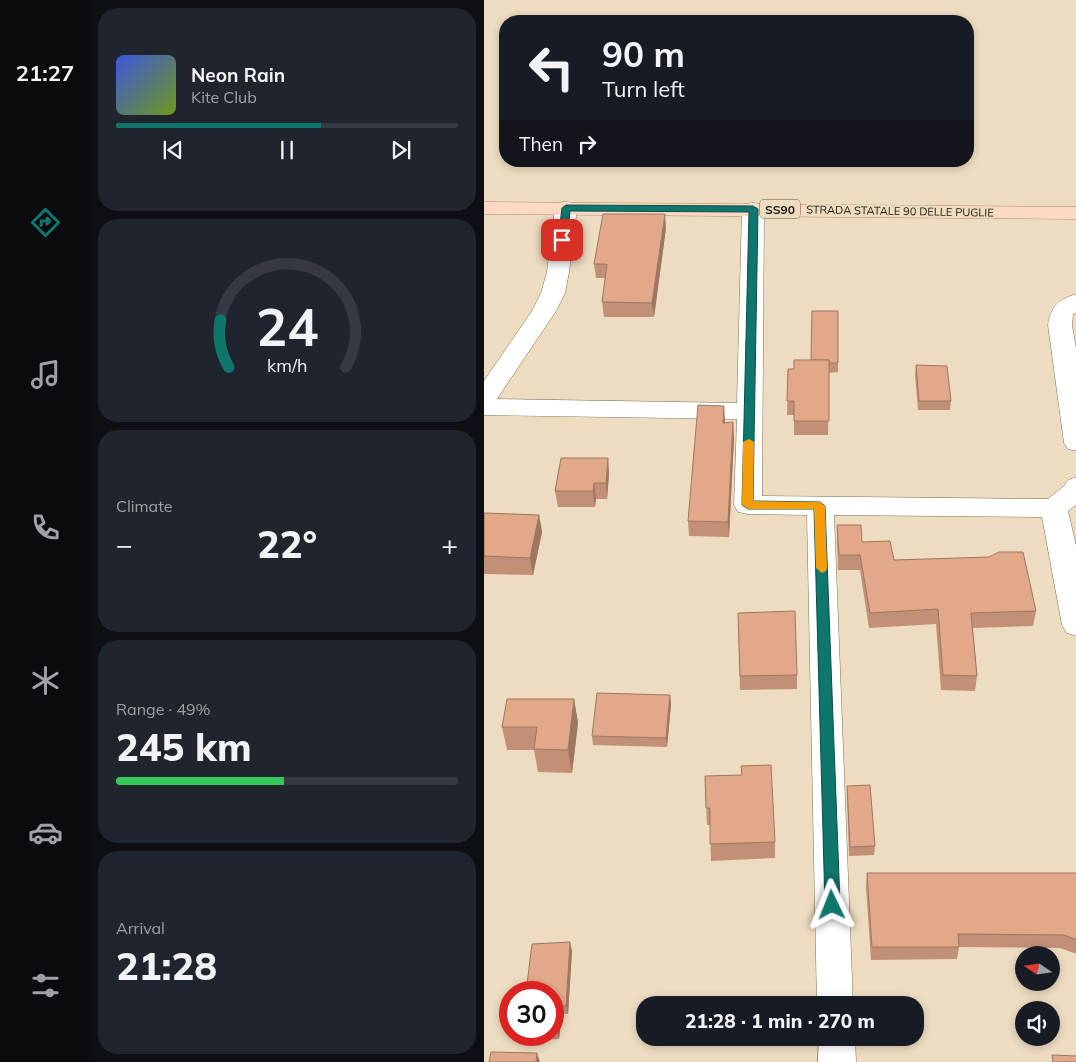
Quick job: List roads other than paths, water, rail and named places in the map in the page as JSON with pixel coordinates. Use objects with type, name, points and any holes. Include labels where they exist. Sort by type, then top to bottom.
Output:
[{"type":"main road","name":"STRADA STATALE 90 DELLE PUGLIE","points":[[484,208],[1076,213]]},
{"type":"street","points":[[484,399],[544,311],[553,293],[558,272],[566,208]]},
{"type":"street","points":[[753,209],[748,505],[1054,508],[1074,492],[1076,486]]},
{"type":"street","points":[[1076,301],[1062,311],[1060,326],[1076,443]]},
{"type":"street","points":[[484,407],[749,411]]},
{"type":"street","points":[[820,506],[836,996]]},
{"type":"street","points":[[1054,508],[1076,625]]},
{"type":"street","points":[[836,1046],[837,1062]]}]
